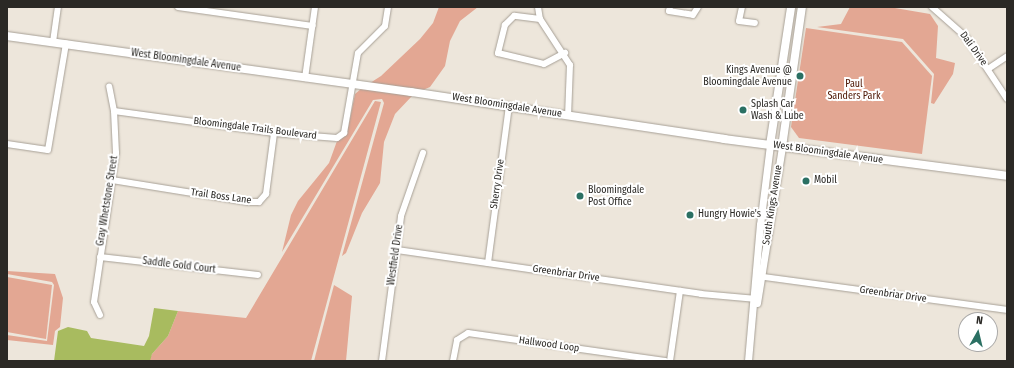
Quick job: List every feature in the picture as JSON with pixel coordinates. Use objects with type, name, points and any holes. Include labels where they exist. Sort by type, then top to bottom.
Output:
[{"type":"main road","name":"South Kings Avenue","points":[[770,145],[791,7]]},
{"type":"main road","name":"South Kings Avenue","points":[[782,147],[802,7]]},
{"type":"main road","name":"West Bloomingdale Avenue","points":[[7,36],[306,78],[381,87],[782,147],[1007,176]]},
{"type":"street","points":[[53,42],[58,7]]},
{"type":"street","points":[[178,7],[313,26]]},
{"type":"street","points":[[306,78],[315,7]]},
{"type":"street","name":"Bloomingdale Trails Boulevard","points":[[114,111],[274,133],[337,138],[344,133],[354,84],[358,53],[385,26],[388,7]]},
{"type":"street","points":[[538,7],[540,19],[565,53],[571,75],[568,116]]},
{"type":"street","points":[[670,7],[670,11],[693,15],[698,7]]},
{"type":"street","points":[[742,7],[739,21],[755,23]]},
{"type":"street","name":"Dali Drive","points":[[932,7],[962,32],[1007,99]]},
{"type":"street","points":[[540,19],[514,16],[505,25],[498,54],[544,64],[565,53]]},
{"type":"street","points":[[7,144],[48,150],[66,44]]},
{"type":"street","points":[[988,69],[1007,56]]},
{"type":"street","name":"Gray Whetstone Street","points":[[100,314],[94,302],[116,153],[114,111],[109,86]]},
{"type":"street","name":"Sherry Drive","points":[[488,263],[509,106]]},
{"type":"street","name":"Trail Boss Lane","points":[[112,180],[248,202],[259,202],[266,194],[274,133]]},
{"type":"street","name":"South Kings Avenue","points":[[748,361],[758,276],[770,145]]},
{"type":"street","name":"South Kings Avenue","points":[[758,276],[782,147]]},
{"type":"street","name":"Westfield Drive","points":[[382,361],[401,216],[423,153]]},
{"type":"street","name":"Greenbriar Drive","points":[[397,250],[755,301]]},
{"type":"street","name":"Saddle Gold Court","points":[[100,257],[258,275]]},
{"type":"street","name":"Greenbriar Drive","points":[[758,276],[1007,310]]},
{"type":"street","points":[[670,361],[680,291]]},
{"type":"street","name":"Hallwood Loop","points":[[453,361],[457,340],[468,333],[665,361]]},
{"type":"green space","points":[[439,7],[478,7],[460,21],[450,41],[445,66],[430,87],[423,90],[370,83],[381,76],[420,39],[433,23]]},
{"type":"green space","points":[[850,7],[889,7],[930,14],[938,26],[936,58],[955,63],[953,74],[934,104],[931,103],[934,74],[903,39],[817,27],[841,24]]},
{"type":"green space","name":"Paul Sanders Park","points":[[806,28],[902,42],[932,76],[922,154],[799,138],[791,127]]},
{"type":"green space","points":[[362,88],[412,96],[395,114],[384,142],[380,183],[362,213],[346,253],[342,256],[384,103],[382,99],[373,100],[282,252],[291,215],[298,201],[329,163],[337,141],[347,133],[355,94]]},
{"type":"green space","points":[[375,101],[381,102],[311,361],[149,361],[152,354],[168,336],[178,311],[246,318]]},
{"type":"green space","points":[[7,271],[55,274],[63,298],[60,327],[55,331],[53,345],[7,340],[7,335],[47,341],[54,285],[52,282],[7,274]]},
{"type":"green space","points":[[7,277],[52,285],[46,339],[7,332]]},
{"type":"green space","points":[[334,285],[352,296],[346,361],[314,361]]},
{"type":"shaded area","points":[[154,308],[178,311],[168,336],[152,354],[150,361],[54,361],[58,331],[68,327],[87,331],[91,338],[144,346],[149,336]]},
{"type":"place","name":"Kings Avenue @ Bloomingdale Avenue","points":[[800,76]]},
{"type":"place","name":"Splash Car Wash & Lube","points":[[743,110]]},
{"type":"place","name":"Mobil","points":[[806,181]]},
{"type":"place","name":"Bloomingdale Post Office","points":[[580,196]]},
{"type":"place","name":"Hungry Howie's","points":[[690,215]]}]
